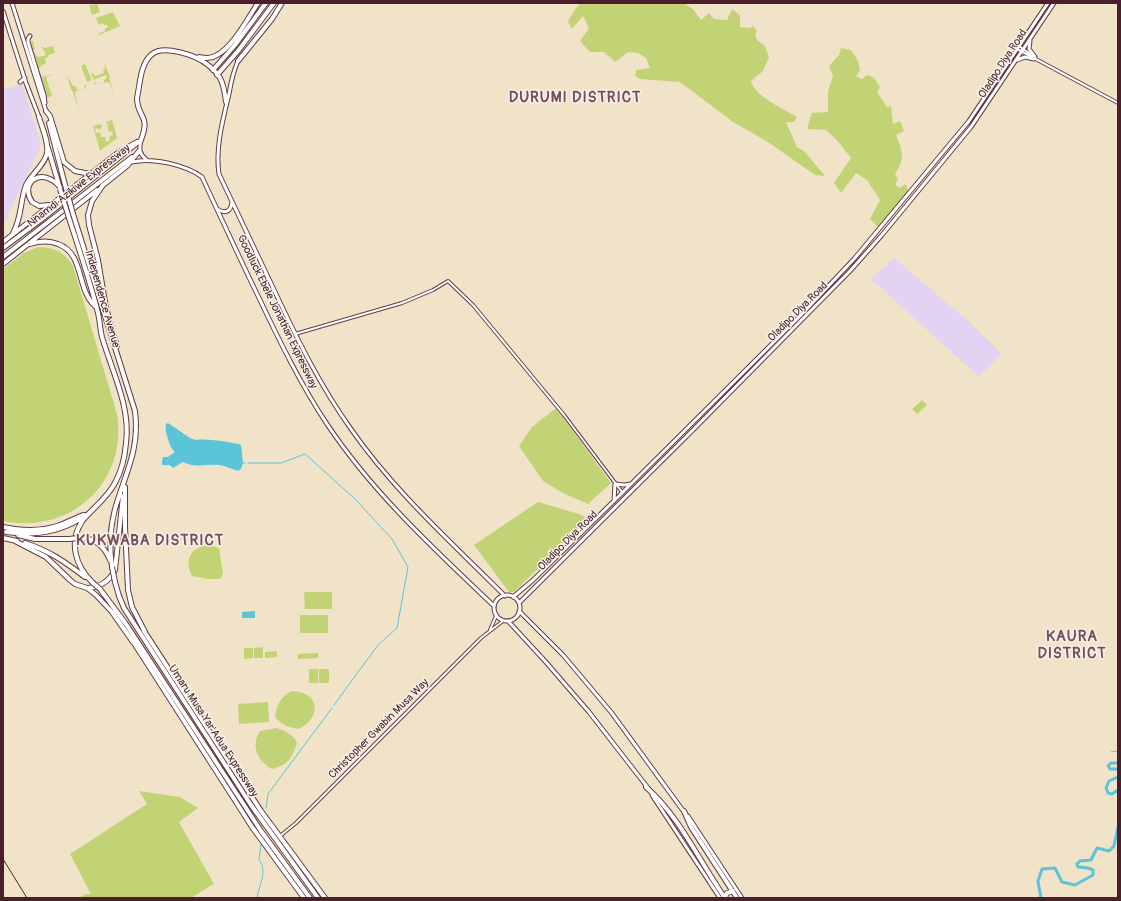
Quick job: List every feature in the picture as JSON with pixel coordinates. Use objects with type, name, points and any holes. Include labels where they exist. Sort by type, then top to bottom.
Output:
[{"type":"highway","points":[[141,140],[146,124],[144,116],[137,104],[137,98],[142,70],[148,59],[156,52],[166,50],[203,58],[213,57],[223,51],[229,44],[258,3]]},
{"type":"highway","points":[[218,75],[274,3]]},
{"type":"highway","points":[[238,61],[272,19],[282,3]]},
{"type":"highway","points":[[213,70],[265,5]]},
{"type":"highway","points":[[219,64],[229,44]]},
{"type":"highway","points":[[194,56],[208,64],[221,79],[226,102]]},
{"type":"highway","points":[[45,108],[50,116],[64,162],[75,171],[90,174]]},
{"type":"highway","name":"Independence Avenue","points":[[45,108],[65,185],[135,411],[136,433],[134,450],[115,510],[111,529],[111,565]]},
{"type":"highway","points":[[6,240],[18,223],[27,183],[43,162],[47,153],[39,117]]},
{"type":"highway","name":"Independence Avenue","points":[[39,117],[96,307],[102,336],[125,411],[127,431],[124,457],[118,478],[107,495],[79,526],[75,544],[77,561],[92,582]]},
{"type":"highway","name":"Nnamdi Azikiwe Expressway","points":[[6,240],[125,148],[141,140]]},
{"type":"highway","name":"Nnamdi Azikiwe Expressway","points":[[3,248],[141,140]]},
{"type":"highway","name":"Nnamdi Azikiwe Expressway","points":[[3,264],[127,166],[139,151]]},
{"type":"highway","name":"Nnamdi Azikiwe Expressway","points":[[3,257],[139,151]]},
{"type":"highway","points":[[127,166],[132,162]]},
{"type":"highway","points":[[56,201],[45,206],[36,205],[29,197],[29,187],[34,180],[42,177],[52,179],[60,188]]},
{"type":"highway","points":[[103,185],[92,201],[88,215],[98,260],[105,305],[117,346],[118,358]]},
{"type":"highway","points":[[20,251],[30,244],[43,242],[56,243],[67,249],[76,261],[87,296],[96,307]]},
{"type":"highway","points":[[86,588],[97,587],[104,583],[115,570],[120,510],[125,482]]},
{"type":"highway","points":[[125,482],[125,532],[128,590],[132,607],[144,631],[148,646]]},
{"type":"highway","points":[[4,532],[36,534],[53,530],[73,523],[94,509]]},
{"type":"highway","points":[[3,528],[31,531],[57,526],[78,516],[87,514]]},
{"type":"highway","points":[[53,530],[57,526]]},
{"type":"highway","points":[[4,532],[35,539],[49,540],[88,538],[100,544],[106,552],[111,565]]},
{"type":"highway","points":[[3,538],[34,546],[58,556],[92,582]]},
{"type":"highway","points":[[15,540],[46,557],[75,584],[86,588],[100,598],[132,640],[143,649]]},
{"type":"highway","name":"Umaru Musa Yar'Adua Expressway","points":[[111,565],[119,596],[124,608],[261,820],[318,898]]},
{"type":"highway","name":"Umaru Musa Yar'Adua Expressway","points":[[92,582],[100,589],[115,608],[261,831],[310,898]]},
{"type":"highway","name":"Umaru Musa Yar'Adua Expressway","points":[[144,631],[279,837],[325,898]]},
{"type":"highway","name":"Umaru Musa Yar'Adua Expressway","points":[[132,640],[252,827],[304,898]]},
{"type":"highway","points":[[162,679],[169,699]]},
{"type":"highway","points":[[207,748],[214,769]]},
{"type":"highway","points":[[214,748],[228,761]]},
{"type":"highway","points":[[646,787],[664,805],[689,841],[723,898],[727,893],[733,891]]},
{"type":"highway","points":[[684,811],[690,826],[737,898]]},
{"type":"highway","points":[[689,841],[695,840],[697,835]]},
{"type":"main road","name":"Independence Avenue","points":[[12,3],[45,108]]},
{"type":"main road","name":"Oladipo Diya Road","points":[[513,597],[532,581],[614,501],[806,310],[854,259],[969,121],[1048,3]]},
{"type":"main road","name":"Oladipo Diya Road","points":[[519,603],[845,277],[882,235],[971,127],[1054,3]]},
{"type":"main road","name":"Independence Avenue","points":[[3,10],[24,78],[39,117]]},
{"type":"main road","points":[[1033,34],[1029,44],[1029,49],[1035,59]]},
{"type":"main road","points":[[30,36],[28,40],[44,94],[45,108]]},
{"type":"main road","points":[[32,54],[32,64]]},
{"type":"main road","points":[[1011,66],[1021,58],[1026,57],[1035,59]]},
{"type":"main road","points":[[226,102],[238,61]]},
{"type":"main road","name":"Goodluck Ebele Jonathan Expressway","points":[[226,102],[217,156],[219,174],[295,334],[329,396],[351,430],[373,458],[417,508],[505,596]]},
{"type":"main road","points":[[141,140],[139,151],[141,155],[148,160]]},
{"type":"main road","points":[[132,162],[148,160]]},
{"type":"main road","name":"Goodluck Ebele Jonathan Expressway","points":[[148,160],[184,167],[192,170],[202,177],[290,362],[328,425],[354,462],[394,508],[494,606]]},
{"type":"main road","points":[[217,210],[223,212],[228,211],[231,207],[232,201]]},
{"type":"main road","points":[[614,501],[615,484],[631,484]]},
{"type":"main road","points":[[505,596],[513,597],[519,603],[519,611],[515,618],[508,621],[503,621],[496,616],[494,612],[494,606],[497,600],[505,596]]},
{"type":"main road","points":[[519,611],[563,655],[611,712],[684,811],[742,898]]},
{"type":"main road","points":[[508,621],[589,712],[646,787],[723,898]]},
{"type":"street","points":[[1018,48],[1035,59],[1118,103]]},
{"type":"street","points":[[295,334],[402,303],[432,290],[448,281],[473,305],[564,415],[622,493]]},
{"type":"street","points":[[489,631],[496,616]]},
{"type":"street","points":[[489,631],[503,621]]},
{"type":"street","name":"Christopher Gwabin Musa Way","points":[[279,837],[296,823],[489,631]]},
{"type":"shaded area","points":[[22,84],[40,141],[40,148],[3,225],[3,90]]},
{"type":"shaded area","points":[[894,258],[965,318],[1002,354],[979,377],[871,279]]},
{"type":"green space","points":[[581,3],[683,3],[693,9],[701,20],[709,13],[714,19],[727,20],[732,9],[740,15],[740,27],[750,28],[753,26],[757,31],[755,36],[758,41],[765,46],[769,57],[763,71],[751,81],[753,87],[770,102],[797,117],[794,122],[786,122],[797,147],[805,152],[825,176],[815,175],[768,142],[733,122],[680,82],[640,79],[635,76],[636,70],[650,68],[646,58],[638,53],[628,52],[615,62],[604,52],[590,52],[580,41],[589,28],[583,16],[572,29],[568,21]]},
{"type":"green space","points":[[97,4],[100,12],[92,15],[89,5]]},
{"type":"green space","points":[[113,12],[120,26],[99,35],[99,33],[105,31],[108,27],[103,23],[99,25],[96,18]]},
{"type":"green space","points":[[34,41],[33,43],[35,49],[33,51],[38,57],[46,55],[42,47],[53,46],[55,53],[48,55],[49,57],[45,58],[46,64],[42,65],[39,69],[42,77],[54,74],[46,77],[52,96],[47,98],[30,42]]},
{"type":"green space","points":[[841,48],[851,50],[858,61],[860,70],[856,76],[862,79],[867,75],[874,78],[880,87],[877,92],[887,107],[891,106],[893,124],[900,121],[904,131],[896,135],[900,146],[902,160],[895,174],[898,179],[895,184],[899,188],[906,184],[908,191],[878,227],[870,219],[880,200],[867,180],[856,173],[841,193],[834,183],[851,158],[837,140],[826,130],[807,129],[812,113],[828,112],[828,91],[833,76],[829,66],[839,55]]},
{"type":"green space","points":[[104,62],[110,77],[109,78],[115,98],[108,82],[100,83],[104,82],[107,78],[106,75],[93,80],[89,66],[92,74],[95,76],[104,73]]},
{"type":"green space","points":[[85,64],[91,78],[91,81],[87,82],[81,66]]},
{"type":"green space","points":[[67,75],[73,86],[75,86],[78,90],[85,88],[84,85],[86,85],[86,88],[76,91],[75,94],[79,110],[71,90]]},
{"type":"green space","points":[[112,120],[117,138],[100,151],[93,126],[101,124],[102,128],[98,130],[98,128],[95,129],[96,133],[102,132],[100,133],[101,137],[105,137],[106,142],[109,141],[110,136],[113,135],[112,131],[109,132],[107,125],[112,123],[107,124],[106,122]]},
{"type":"green space","points":[[38,247],[58,251],[70,261],[73,266],[117,414],[118,439],[113,462],[103,482],[89,499],[71,511],[51,520],[28,523],[3,521],[3,269],[24,253]]},
{"type":"green space","points":[[922,400],[927,405],[917,414],[912,409]]},
{"type":"green space","points":[[556,408],[611,483],[588,504],[563,493],[543,481],[519,446],[532,427]]},
{"type":"green space","points":[[538,502],[579,514],[588,519],[514,592],[509,592],[474,545]]},
{"type":"green space","points":[[210,545],[219,548],[223,574],[220,579],[208,579],[192,576],[188,564],[191,554],[198,548]]},
{"type":"green space","points":[[304,592],[332,592],[332,609],[305,609]]},
{"type":"green space","points":[[300,615],[328,615],[328,633],[300,633]]},
{"type":"green space","points":[[263,647],[263,658],[254,658],[254,648]]},
{"type":"green space","points":[[244,648],[253,648],[253,658],[244,659]]},
{"type":"green space","points":[[277,651],[277,657],[265,658],[265,652]]},
{"type":"green space","points":[[318,653],[318,658],[298,659],[298,654]]},
{"type":"green space","points":[[309,669],[318,669],[318,683],[309,683]]},
{"type":"green space","points":[[319,669],[329,669],[329,683],[319,683]]},
{"type":"green space","points":[[292,691],[301,692],[308,696],[313,700],[315,706],[312,718],[299,729],[282,724],[275,716],[280,701],[285,695]]},
{"type":"green space","points":[[268,702],[269,722],[239,724],[238,704]]},
{"type":"green space","points":[[276,728],[288,733],[296,740],[297,743],[289,760],[286,763],[272,769],[259,757],[256,742],[260,731]]},
{"type":"green space","points":[[139,791],[180,797],[198,808],[179,822],[214,884],[191,898],[79,898],[85,894],[91,894],[70,854],[147,804]]},
{"type":"water","points":[[168,423],[190,438],[196,440],[218,441],[241,445],[243,463],[241,469],[238,471],[219,465],[196,465],[183,462],[173,468],[170,465],[162,465],[163,457],[168,457],[175,452],[169,443],[166,427],[166,424]]},
{"type":"water","points":[[255,611],[255,618],[242,618],[242,612]]},
{"type":"waterway","points":[[248,463],[281,463],[305,454],[355,499],[392,539],[408,567],[397,628],[378,645],[334,705]]},
{"type":"waterway","points":[[266,808],[268,794],[332,708]]},
{"type":"waterway","points":[[1111,751],[1118,752]]},
{"type":"waterway","points":[[1118,763],[1111,763],[1108,766],[1110,769],[1118,769]]},
{"type":"waterway","points":[[1118,777],[1109,781],[1106,788],[1108,793],[1112,794],[1118,790]]},
{"type":"waterway","points":[[1041,898],[1038,881],[1042,869],[1055,868],[1062,882],[1075,885],[1093,875],[1093,870],[1078,867],[1077,864],[1080,861],[1091,860],[1097,848],[1109,851],[1114,846],[1118,827]]},
{"type":"waterway","points":[[257,898],[263,874],[262,864],[259,859],[261,844]]},
{"type":"tram line","points":[[3,859],[27,898]]},
{"type":"district","name":"DURUMI DISTRICT","points":[[575,98]]},
{"type":"district","name":"KUKWABA DISTRICT","points":[[150,541]]},
{"type":"district","name":"KAURA DISTRICT","points":[[1072,646]]}]
